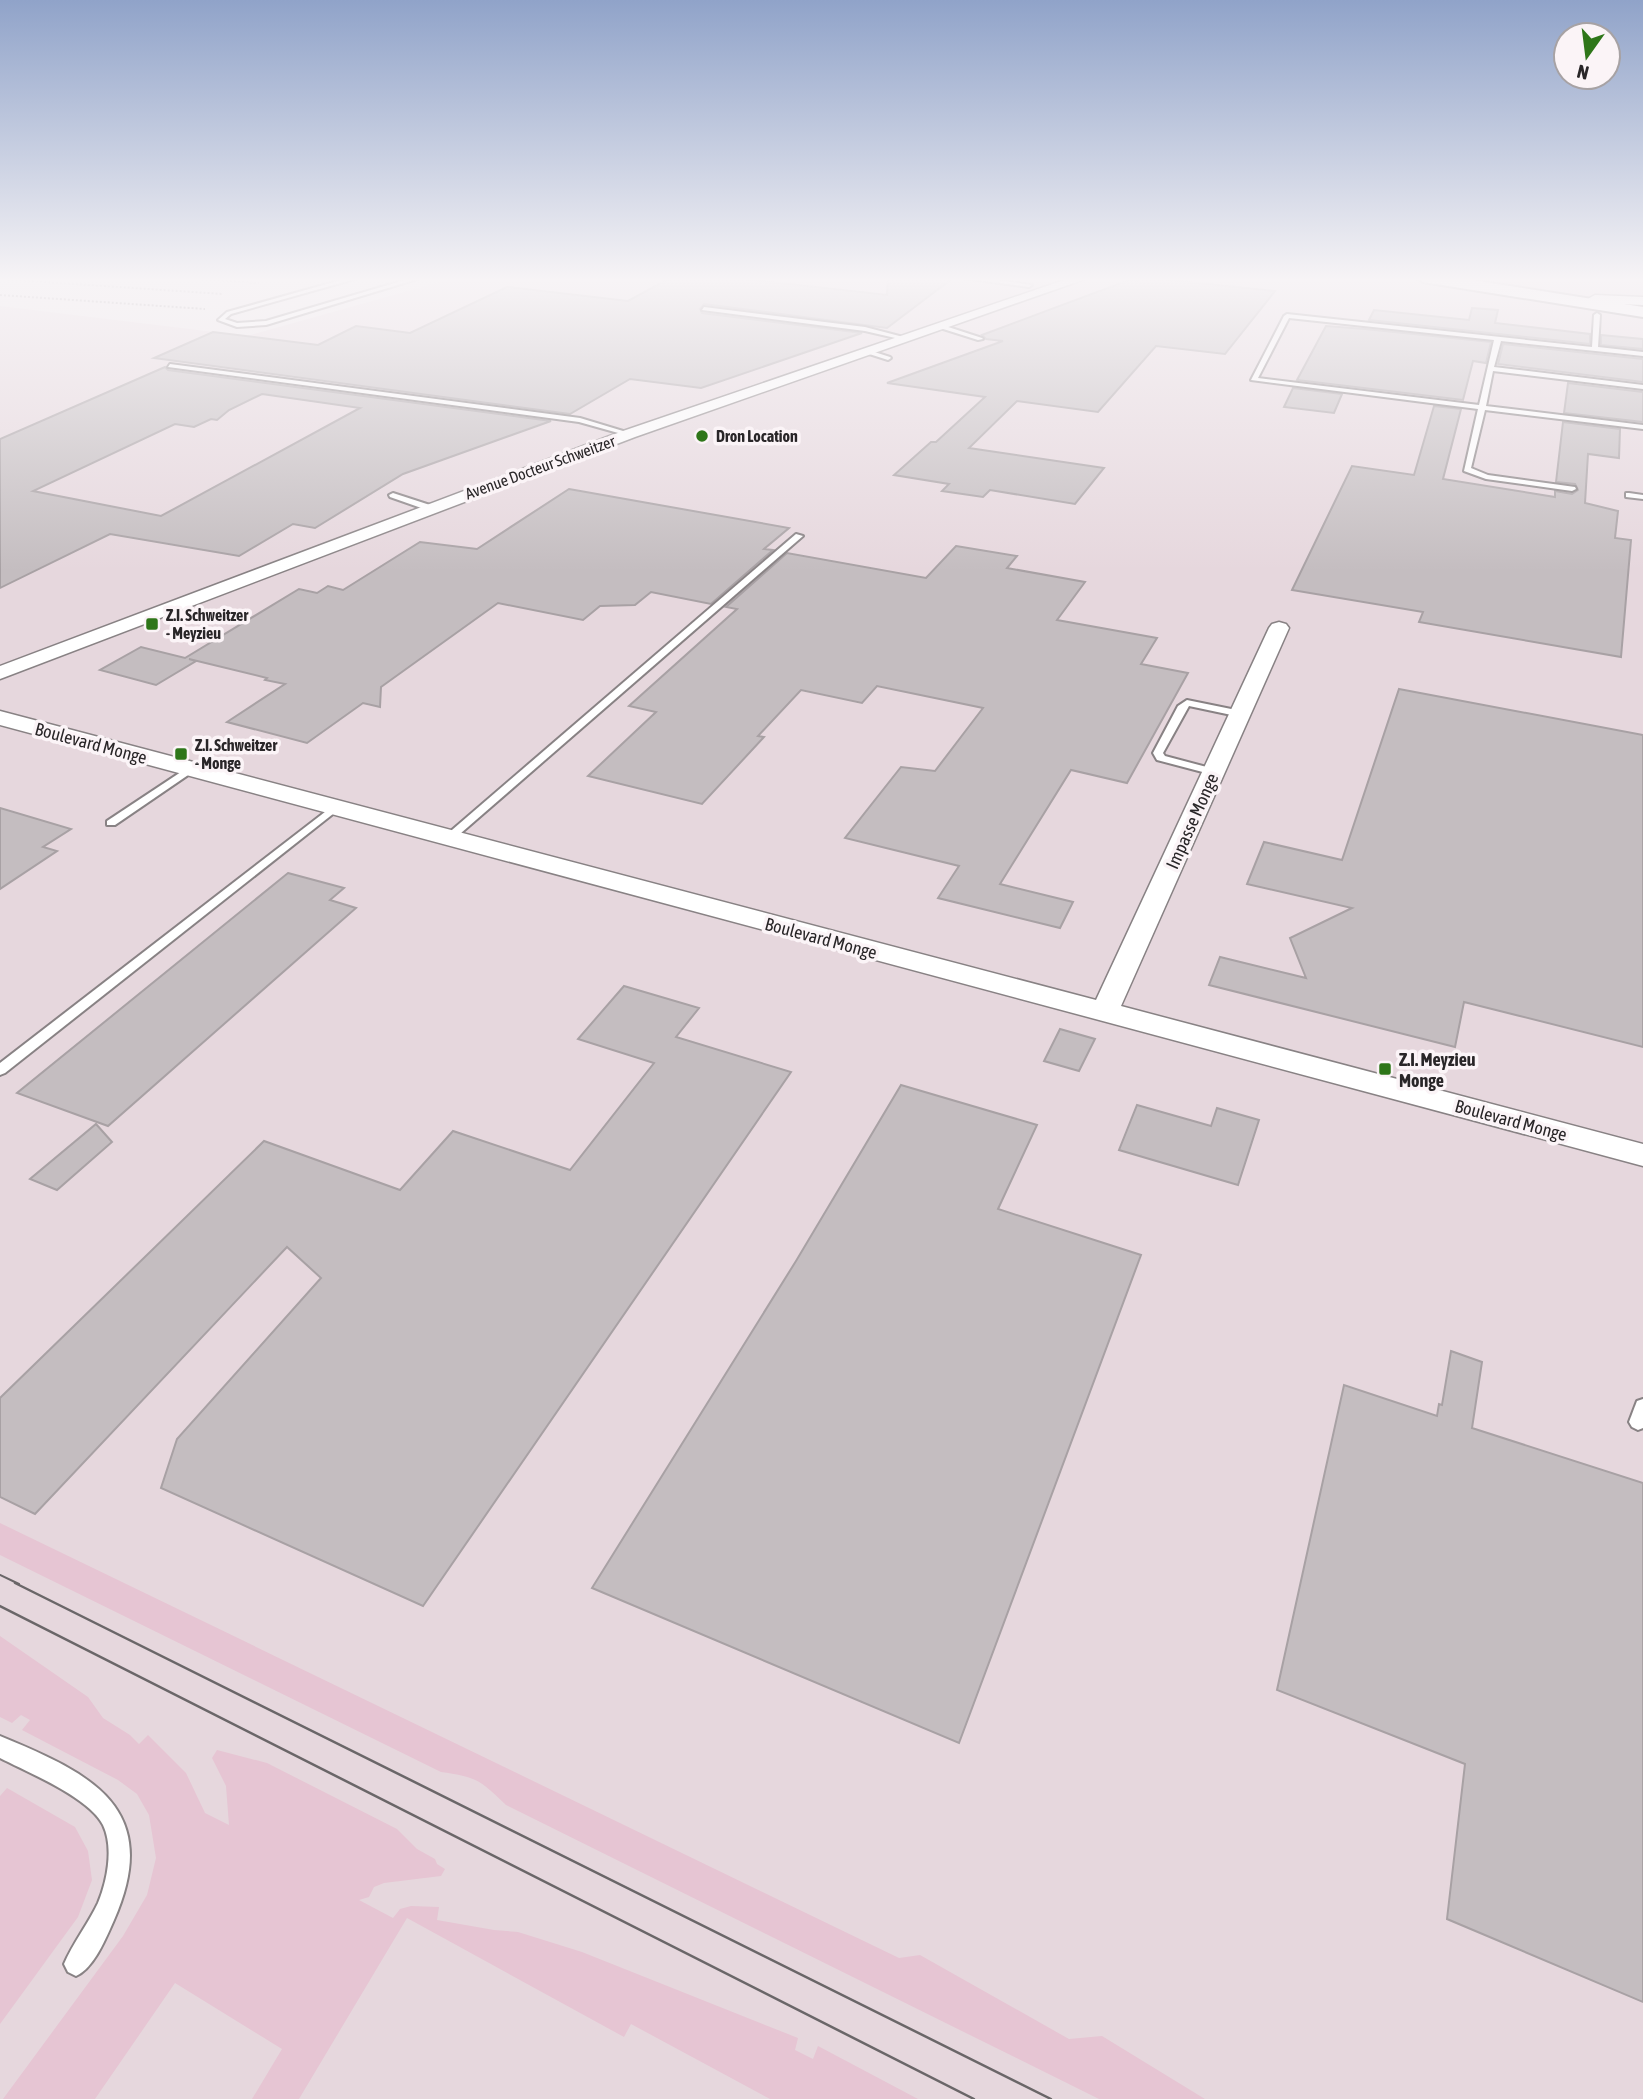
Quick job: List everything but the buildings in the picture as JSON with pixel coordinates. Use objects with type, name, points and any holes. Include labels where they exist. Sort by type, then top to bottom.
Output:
[{"type":"street","name":"Avenue Docteur Schweitzer","points":[[0,673],[430,508],[797,375]]},
{"type":"street","name":"Impasse Monge","points":[[1104,1013],[1279,628]]},
{"type":"street","name":"Boulevard Monge","points":[[0,718],[1643,1154]]},
{"type":"lane","points":[[238,375],[580,420],[629,434]]},
{"type":"lane","points":[[1257,375],[1254,380],[1643,427]]},
{"type":"lane","points":[[1488,375],[1467,469],[1486,477],[1572,489]]},
{"type":"lane","points":[[1541,375],[1643,387]]},
{"type":"lane","points":[[393,495],[430,508]]},
{"type":"lane","points":[[1629,495],[1643,497]]},
{"type":"lane","points":[[449,838],[799,536]]},
{"type":"lane","points":[[1214,772],[1161,758],[1158,753],[1183,706],[1187,704],[1241,714]]},
{"type":"lane","points":[[111,823],[190,769]]},
{"type":"lane","points":[[0,1070],[334,808]]},
{"type":"lane","points":[[0,1747],[88,1794],[111,1818],[118,1848],[117,1885],[99,1928],[76,1964]]},
{"type":"shaded area","points":[[0,375],[1643,375],[1643,2099],[0,2099]]},
{"type":"shaded area","points":[[0,1523],[899,1958],[920,1955],[1069,2039],[1102,2036],[1205,2099],[1099,2099],[506,1805],[477,1781],[441,1772],[0,1555]]},
{"type":"shaded area","points":[[0,1636],[88,1697],[103,1718],[139,1744],[148,1735],[186,1773],[205,1813],[229,1825],[226,1786],[212,1758],[217,1750],[267,1763],[397,1829],[417,1849],[435,1859],[437,1864],[445,1869],[441,1876],[384,1883],[374,1887],[369,1897],[359,1900],[393,1918],[400,1909],[411,1906],[439,1907],[437,1920],[518,1932],[582,1952],[798,2038],[795,2050],[813,2059],[818,2046],[918,2099],[770,2099],[631,2024],[624,2037],[407,1918],[299,2099],[252,2099],[282,2049],[175,1983],[95,2099],[3,2099],[123,1936],[147,1895],[156,1858],[149,1815],[137,1794],[118,1780],[22,1730],[30,1720],[21,1715],[12,1723],[0,1717]]},
{"type":"shaded area","points":[[7,1788],[75,1827],[88,1851],[92,1880],[78,1917],[0,2024],[0,1796]]},
{"type":"tram line","points":[[0,1575],[19,1584]]},
{"type":"tram line","points":[[15,1583],[1051,2099]]},
{"type":"tram line","points":[[0,1606],[974,2099]]},
{"type":"place","name":"Dron Location","points":[[702,436]]},
{"type":"place","name":"Z.I. Schweitzer - Meyzieu","points":[[152,624]]},
{"type":"place","name":"Z.I. Schweitzer - Monge","points":[[181,754]]},
{"type":"place","name":"Z.I. Meyzieu Monge","points":[[1385,1069]]}]
